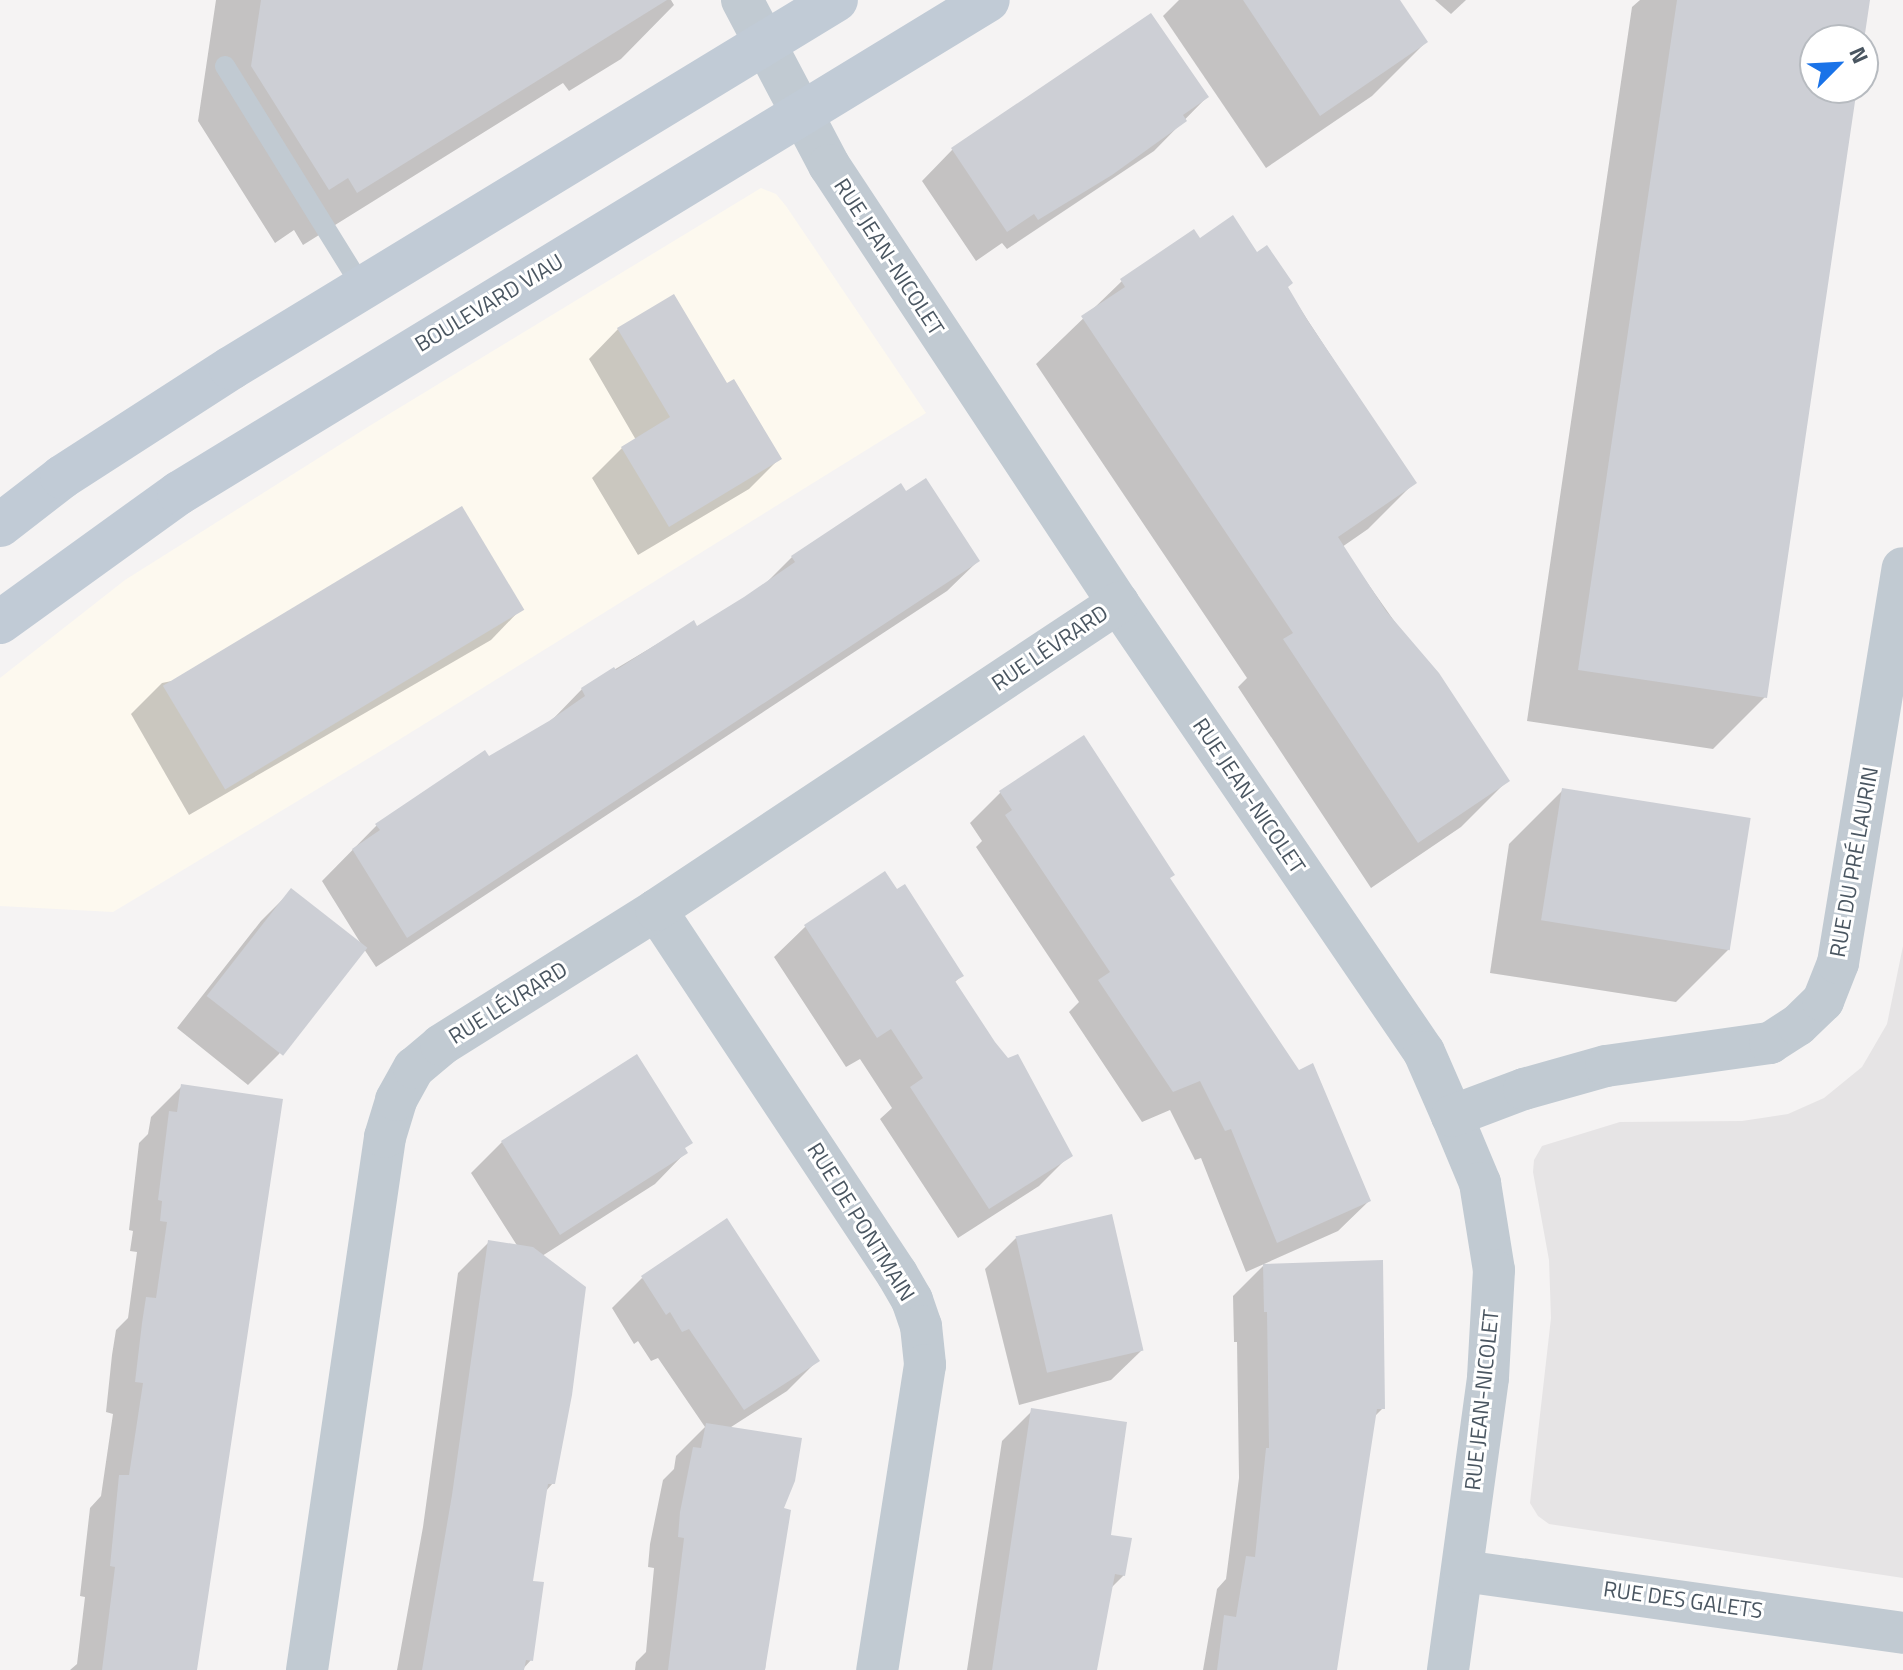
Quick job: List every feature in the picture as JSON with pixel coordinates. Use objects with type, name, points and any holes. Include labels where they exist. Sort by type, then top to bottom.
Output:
[{"type":"main road","points":[[0,525],[100,452],[836,0]]},
{"type":"main road","name":"BOULEVARD VIAU","points":[[0,622],[179,493],[988,0]]},
{"type":"street","name":"RUE JEAN-NICOLET","points":[[742,0],[767,42],[829,165],[1118,603],[1424,1052],[1452,1116],[1480,1183],[1494,1270],[1488,1378],[1448,1670]]},
{"type":"street","name":"RUE DU PRÉ LAURIN","points":[[1452,1116],[1524,1089],[1606,1066],[1770,1043],[1798,1025],[1823,1001],[1838,963],[1903,568]]},
{"type":"street","name":"RUE LÉVRARD","points":[[307,1670],[385,1137],[396,1100],[414,1068],[441,1045],[656,910],[1118,603]]},
{"type":"street","name":"RUE DE PONTMAIN","points":[[656,910],[897,1274],[912,1300],[921,1326],[925,1365],[877,1670]]},
{"type":"street","name":"RUE DES GALETS","points":[[1463,1571],[1903,1633]]},
{"type":"lane","points":[[225,66],[363,289]]},
{"type":"shaded area","points":[[761,188],[776,194],[786,206],[926,413],[384,749],[113,912],[0,906],[0,678],[125,580],[371,425]]},
{"type":"shaded area","points":[[1903,946],[1903,1578],[1549,1524],[1538,1516],[1530,1503],[1551,1318],[1549,1260],[1533,1172],[1534,1160],[1542,1146],[1620,1122],[1742,1121],[1788,1114],[1824,1098],[1862,1067],[1887,1024]]},
{"type":"building","points":[[261,0],[667,0],[357,193],[348,178],[329,190],[251,66]]},
{"type":"building","points":[[1243,0],[1400,0],[1428,42],[1320,116]]},
{"type":"building","points":[[1677,0],[1870,0],[1866,24],[1799,24],[1799,104],[1855,104],[1767,698],[1578,670]]},
{"type":"building","points":[[1151,13],[1209,97],[1183,115],[1187,121],[1112,175],[1038,220],[1034,214],[1007,232],[951,148]]},
{"type":"building","points":[[1233,215],[1257,252],[1267,245],[1293,283],[1288,287],[1308,321],[1417,483],[1338,537],[1386,611],[1439,673],[1510,781],[1418,843],[1283,639],[1293,633],[1081,316],[1125,287],[1120,279],[1194,229],[1200,238]]},
{"type":"building","points":[[674,294],[727,383],[734,379],[782,459],[669,527],[621,447],[670,417],[617,328]]},
{"type":"building","points":[[926,478],[980,561],[407,938],[352,849],[380,830],[375,824],[485,750],[489,756],[549,721],[585,696],[581,688],[614,667],[616,670],[694,620],[697,626],[744,597],[795,562],[791,556],[901,483],[906,491]]},
{"type":"building","points":[[462,506],[524,610],[225,789],[163,686]]},
{"type":"building","points":[[1084,735],[1175,875],[1170,878],[1299,1070],[1313,1063],[1371,1201],[1277,1243],[1231,1129],[1225,1131],[1200,1081],[1173,1092],[1098,980],[1110,972],[1005,815],[1012,810],[999,791]]},
{"type":"building","points":[[1562,788],[1751,818],[1730,950],[1541,920]]},
{"type":"building","points":[[885,871],[897,889],[905,884],[964,976],[955,981],[995,1042],[1008,1058],[1018,1054],[1073,1156],[989,1209],[910,1087],[923,1078],[891,1029],[877,1038],[804,925]]},
{"type":"building","points":[[291,888],[367,948],[283,1056],[207,996]]},
{"type":"building","points":[[637,1054],[693,1143],[685,1148],[688,1153],[560,1235],[501,1141]]},
{"type":"building","points":[[181,1084],[283,1099],[197,1670],[102,1670],[115,1567],[110,1566],[119,1475],[129,1475],[143,1383],[135,1382],[142,1323],[146,1297],[156,1298],[167,1222],[160,1221],[162,1201],[158,1200],[169,1111],[177,1112]]},
{"type":"building","points":[[1112,1214],[1143,1350],[1047,1373],[1016,1236]]},
{"type":"building","points":[[727,1218],[820,1361],[744,1410],[689,1329],[682,1332],[670,1312],[666,1315],[641,1276]]},
{"type":"building","points":[[488,1240],[533,1247],[586,1287],[572,1395],[555,1484],[548,1484],[533,1581],[544,1582],[533,1661],[526,1660],[524,1670],[422,1670],[452,1495]]},
{"type":"building","points":[[1383,1260],[1385,1409],[1377,1409],[1337,1670],[1217,1670],[1224,1615],[1236,1617],[1246,1556],[1255,1557],[1266,1448],[1269,1448],[1267,1312],[1264,1312],[1263,1264]]},
{"type":"building","points":[[1031,1408],[1127,1422],[1111,1535],[1132,1538],[1125,1576],[1115,1574],[1097,1670],[992,1670]]},
{"type":"building","points":[[706,1423],[802,1438],[795,1481],[784,1508],[791,1510],[765,1670],[668,1670],[684,1538],[678,1537],[680,1512],[693,1447],[701,1448]]}]
